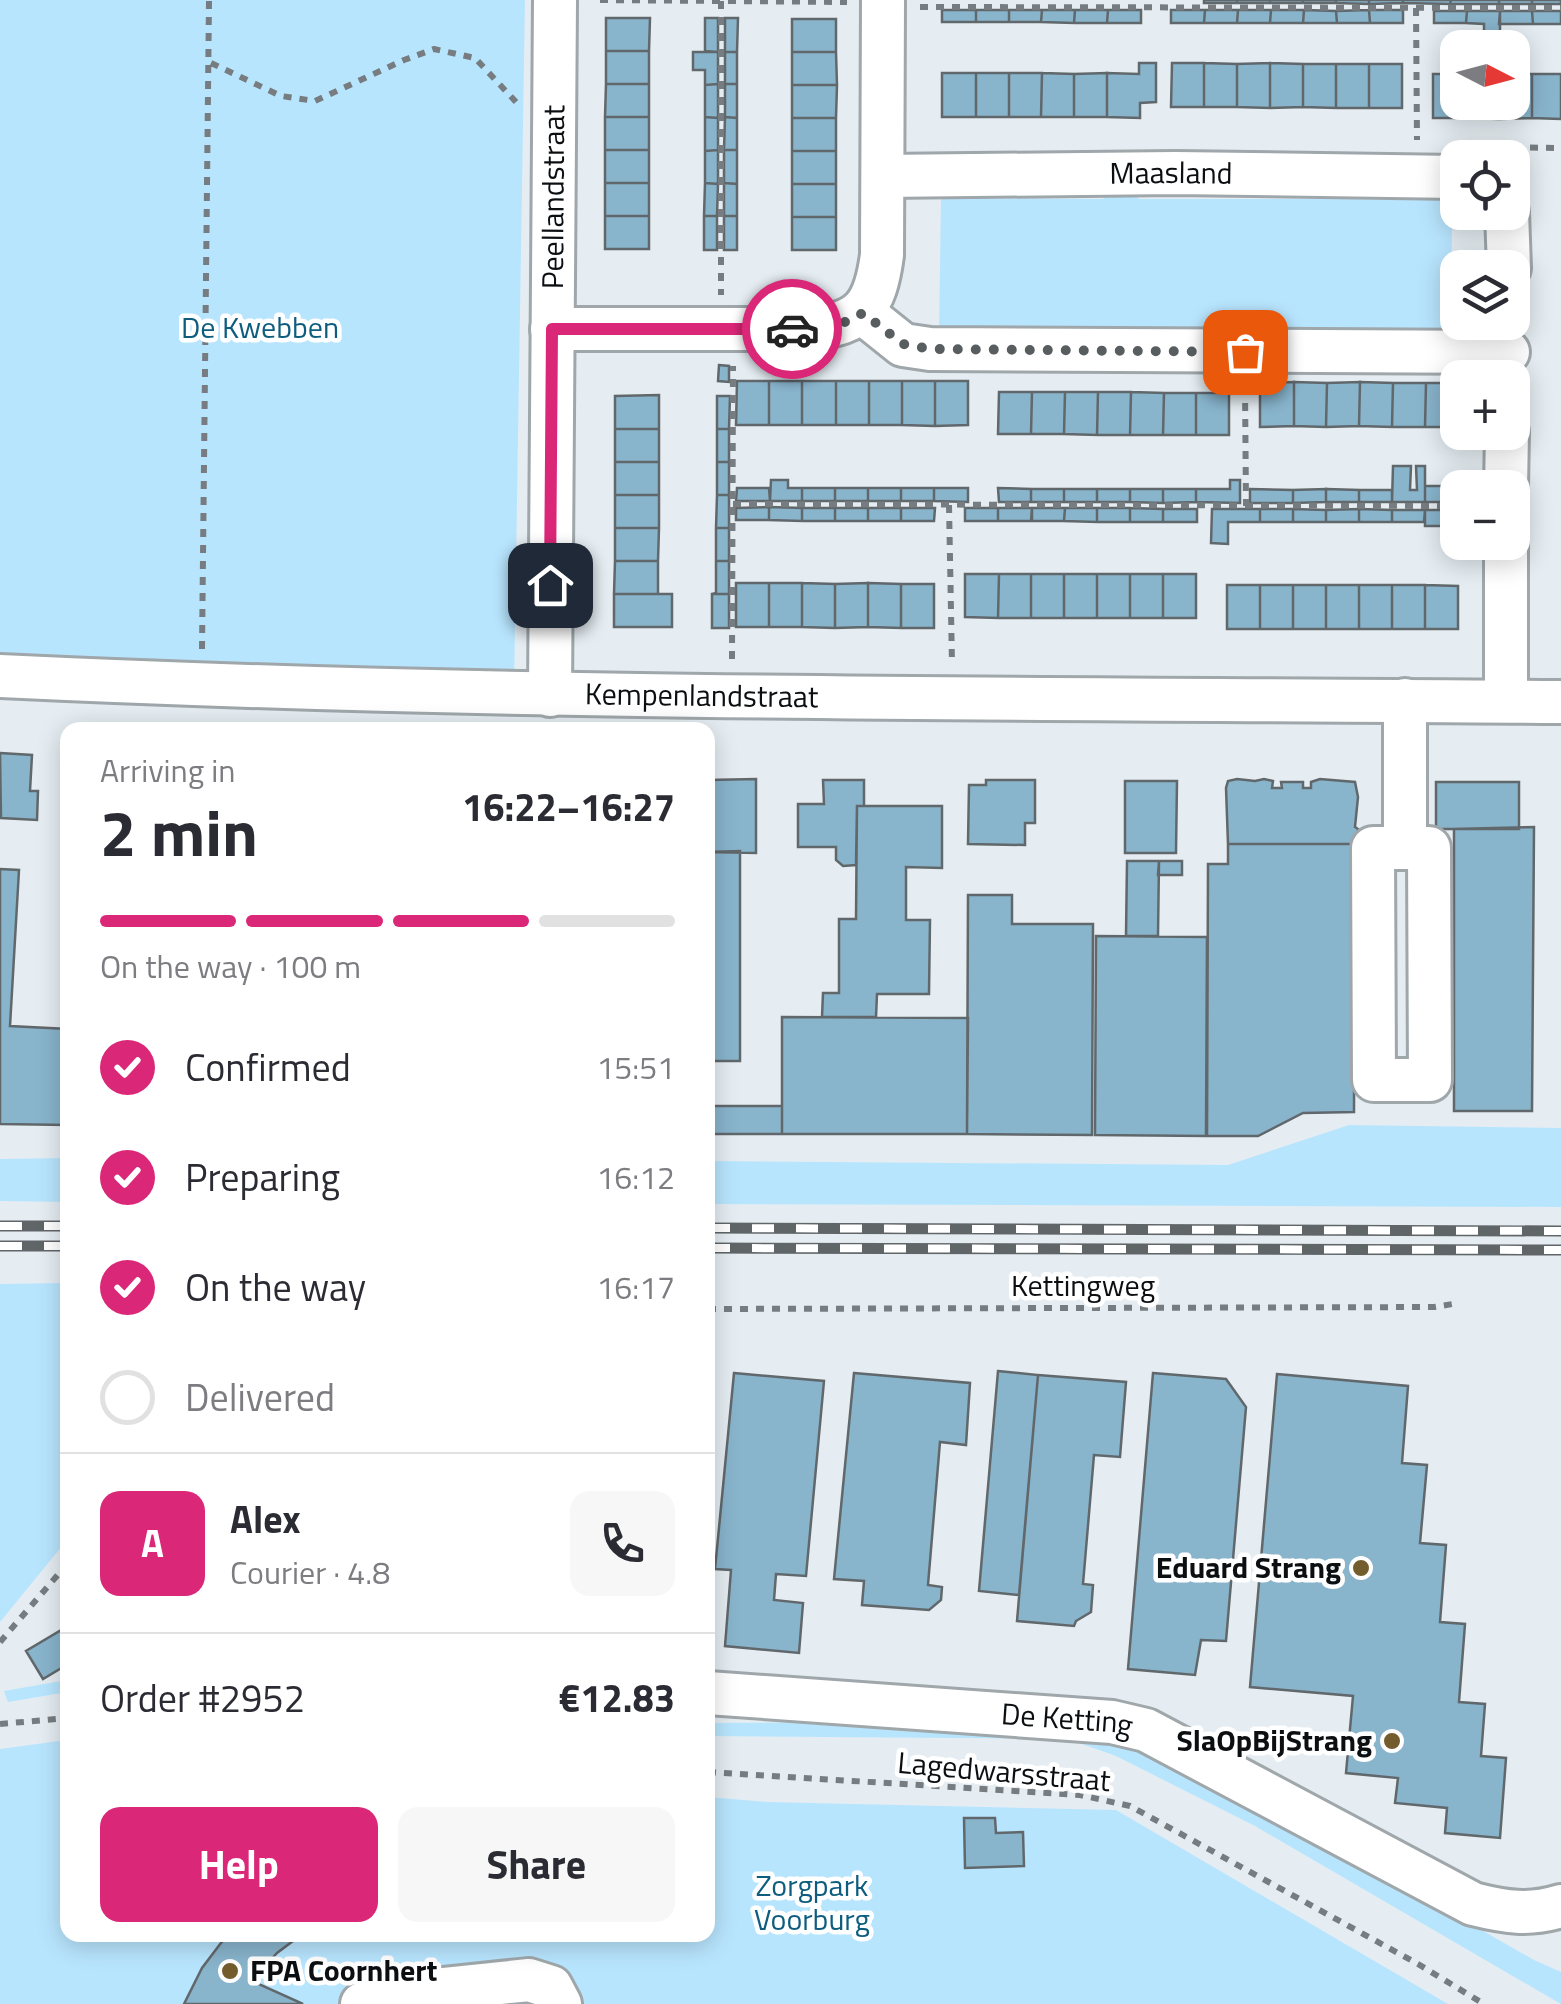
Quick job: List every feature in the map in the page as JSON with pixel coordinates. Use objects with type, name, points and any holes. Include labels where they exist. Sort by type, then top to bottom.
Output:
[{"type":"street","name":"Peellandstraat","points":[[550,695],[555,0]]},
{"type":"street","points":[[552,329],[837,326],[863,313],[878,287],[880,271],[883,3]]},
{"type":"street","name":"Maasland","points":[[882,176],[1174,173],[1437,177]]},
{"type":"street","points":[[863,313],[903,344],[930,349],[1508,351]]},
{"type":"street","points":[[1506,560],[1506,701]]},
{"type":"street","name":"Kempenlandstraat","points":[[0,676],[201,686],[550,695],[1561,702]]},
{"type":"street","points":[[1405,700],[1405,848]]},
{"type":"street","points":[[1373,848],[1405,848],[1429,848],[1430,1080],[1374,1080],[1373,848]]},
{"type":"street","name":"De Ketting","points":[[715,1693],[1112,1722],[1146,1730],[1473,1904],[1511,1914],[1561,1906]]},
{"type":"street","points":[[362,2004],[377,1996],[529,1980],[551,1988],[560,2004]]},
{"type":"path","points":[[201,686],[209,0]]},
{"type":"path","points":[[600,0],[1561,8]]},
{"type":"path","points":[[720,2],[733,504],[732,696]]},
{"type":"path","points":[[1416,7],[1437,177]]},
{"type":"path","points":[[211,62],[281,96],[314,101],[434,49],[474,58],[552,140]]},
{"type":"path","points":[[1530,148],[1561,148]]},
{"type":"path","points":[[1245,352],[1246,506]]},
{"type":"path","points":[[733,504],[1440,506]]},
{"type":"path","points":[[950,505],[953,697]]},
{"type":"path","name":"Kettingweg","points":[[715,1308],[1460,1304]]},
{"type":"path","points":[[0,1642],[60,1572]]},
{"type":"path","points":[[0,1724],[60,1719]]},
{"type":"path","name":"Lagedwarsstraat","points":[[715,1772],[1080,1795],[1130,1806],[1484,2004]]},
{"type":"green space","name":"De Kwebben","points":[[0,0],[525,0],[514,689],[0,655]]},
{"type":"green space","points":[[1440,187],[1440,230],[1452,230],[1452,250],[1440,250],[1440,340],[1429,329],[952,327],[939,338],[941,198],[1103,199],[1113,190],[1132,190],[1139,199],[1317,199],[1326,190],[1345,191],[1352,199],[1412,200]]},
{"type":"green space","points":[[1349,1125],[1561,1128],[1561,1207],[715,1204],[715,1161],[1228,1165]]},
{"type":"green space","points":[[60,1158],[60,1202],[0,1201],[0,1159]]},
{"type":"green space","points":[[60,1283],[60,1549],[0,1622],[0,1284]]},
{"type":"green space","points":[[60,1681],[60,1693],[8,1702],[4,1691]]},
{"type":"green space","points":[[887,1722],[1118,1741],[1263,1811],[1561,1972],[1561,2004],[1255,1826],[1116,1756],[1068,1739],[715,1736],[715,1723]]},
{"type":"green space","name":"Zorgpark Voorburg","points":[[60,1741],[60,1942],[715,1942],[715,1798],[1116,1810],[1448,2004],[0,2004],[0,1749]]},
{"type":"building","points":[[1237,0],[1237,3],[1204,3]]},
{"type":"building","points":[[1270,0],[1270,3],[1237,3]]},
{"type":"building","points":[[1303,0],[1303,3],[1270,3]]},
{"type":"building","points":[[1336,0],[1336,3],[1303,3]]},
{"type":"building","points":[[1369,0],[1369,4],[1336,3]]},
{"type":"building","points":[[1369,0],[1403,0],[1403,3],[1369,4]]},
{"type":"building","points":[[1403,0],[1451,0],[1450,4]]},
{"type":"building","points":[[1451,0],[1499,0],[1499,4],[1450,4]]},
{"type":"building","points":[[1499,0],[1532,0],[1532,4],[1499,4]]},
{"type":"building","points":[[1532,0],[1561,0],[1561,4],[1532,4]]},
{"type":"building","points":[[942,10],[976,10],[976,22],[942,22]]},
{"type":"building","points":[[976,10],[1009,10],[1009,22],[976,22]]},
{"type":"building","points":[[1009,10],[1042,10],[1041,22],[1009,22]]},
{"type":"building","points":[[1042,10],[1075,10],[1074,23],[1041,22]]},
{"type":"building","points":[[1075,10],[1108,10],[1107,23],[1074,23]]},
{"type":"building","points":[[1108,10],[1141,10],[1141,23],[1107,23]]},
{"type":"building","points":[[1171,10],[1205,10],[1204,23],[1171,23]]},
{"type":"building","points":[[1205,10],[1238,10],[1237,23],[1204,23]]},
{"type":"building","points":[[1238,10],[1271,10],[1270,23],[1237,23]]},
{"type":"building","points":[[1271,10],[1304,10],[1303,23],[1270,23]]},
{"type":"building","points":[[1304,10],[1336,11],[1337,23],[1303,23]]},
{"type":"building","points":[[1369,10],[1403,10],[1403,23],[1370,23]]},
{"type":"building","points":[[1369,10],[1370,23],[1337,23],[1336,11]]},
{"type":"building","points":[[1434,11],[1467,11],[1466,23],[1434,23]]},
{"type":"building","points":[[1467,11],[1500,11],[1500,30],[1484,30],[1484,24],[1466,23]]},
{"type":"building","points":[[1500,11],[1532,11],[1533,24],[1499,24]]},
{"type":"building","points":[[1532,11],[1561,11],[1561,24],[1533,24]]},
{"type":"building","points":[[606,18],[650,18],[649,51],[606,51]]},
{"type":"building","points":[[705,18],[718,18],[718,52],[705,51]]},
{"type":"building","points":[[725,18],[738,18],[737,52],[725,52]]},
{"type":"building","points":[[792,19],[836,19],[836,52],[792,52]]},
{"type":"building","points":[[606,51],[649,51],[649,84],[606,84]]},
{"type":"building","points":[[693,52],[718,52],[718,84],[705,85],[705,70],[693,70]]},
{"type":"building","points":[[725,52],[737,52],[737,84],[725,84]]},
{"type":"building","points":[[792,52],[836,52],[837,85],[792,85]]},
{"type":"building","points":[[1139,63],[1156,63],[1156,102],[1140,103],[1140,118],[1107,117],[1107,73],[1139,74]]},
{"type":"building","points":[[1172,63],[1204,63],[1204,107],[1171,107]]},
{"type":"building","points":[[1204,63],[1237,64],[1237,107],[1204,107]]},
{"type":"building","points":[[1270,63],[1303,64],[1303,107],[1270,108]]},
{"type":"building","points":[[1270,63],[1270,108],[1237,107],[1237,64]]},
{"type":"building","points":[[1303,64],[1336,64],[1336,108],[1303,107]]},
{"type":"building","points":[[1336,64],[1369,64],[1369,108],[1336,108]]},
{"type":"building","points":[[1369,64],[1402,64],[1402,108],[1369,108]]},
{"type":"building","points":[[942,73],[976,73],[976,117],[942,117]]},
{"type":"building","points":[[976,73],[1009,73],[1009,117],[976,117]]},
{"type":"building","points":[[1009,73],[1042,73],[1041,117],[1009,117]]},
{"type":"building","points":[[1042,73],[1074,74],[1074,117],[1041,117]]},
{"type":"building","points":[[1107,73],[1107,117],[1074,117],[1074,74]]},
{"type":"building","points":[[1433,74],[1440,74],[1440,118],[1433,118]]},
{"type":"building","points":[[1530,74],[1532,74],[1530,118]]},
{"type":"building","points":[[1532,74],[1561,74],[1561,119],[1532,118]]},
{"type":"building","points":[[606,84],[649,84],[649,117],[605,117]]},
{"type":"building","points":[[718,84],[718,118],[705,117],[705,85]]},
{"type":"building","points":[[725,84],[737,84],[737,118],[725,117]]},
{"type":"building","points":[[792,85],[837,85],[836,118],[792,118]]},
{"type":"building","points":[[605,117],[649,117],[649,150],[605,150]]},
{"type":"building","points":[[705,117],[718,118],[718,150],[705,151]]},
{"type":"building","points":[[725,117],[737,118],[737,150],[724,150]]},
{"type":"building","points":[[792,118],[836,118],[836,151],[792,151]]},
{"type":"building","points":[[605,150],[649,150],[649,183],[605,183]]},
{"type":"building","points":[[718,150],[718,184],[705,183],[705,151]]},
{"type":"building","points":[[724,150],[737,150],[737,184],[724,183]]},
{"type":"building","points":[[792,151],[836,151],[836,184],[792,184]]},
{"type":"building","points":[[605,183],[649,183],[649,216],[605,216]]},
{"type":"building","points":[[705,183],[718,184],[717,216],[704,216]]},
{"type":"building","points":[[724,183],[737,184],[737,216],[724,216]]},
{"type":"building","points":[[792,184],[836,184],[836,217],[792,217]]},
{"type":"building","points":[[605,216],[649,216],[649,249],[605,249]]},
{"type":"building","points":[[704,216],[717,216],[717,250],[704,250]]},
{"type":"building","points":[[724,216],[737,216],[737,250],[724,250]]},
{"type":"building","points":[[792,217],[836,217],[836,250],[792,250]]},
{"type":"building","points":[[719,365],[729,366],[729,382],[718,381]]},
{"type":"building","points":[[737,381],[769,381],[769,425],[736,425]]},
{"type":"building","points":[[769,381],[802,381],[802,425],[769,425]]},
{"type":"building","points":[[802,381],[836,381],[836,425],[802,425]]},
{"type":"building","points":[[836,381],[869,381],[869,425],[836,425]]},
{"type":"building","points":[[869,381],[902,381],[902,425],[869,425]]},
{"type":"building","points":[[902,381],[935,381],[935,426],[902,425]]},
{"type":"building","points":[[935,381],[968,381],[968,425],[935,426]]},
{"type":"building","points":[[1294,382],[1294,426],[1260,427],[1260,383]]},
{"type":"building","points":[[1294,382],[1327,383],[1326,427],[1294,426]]},
{"type":"building","points":[[1360,382],[1393,383],[1392,427],[1359,426]]},
{"type":"building","points":[[1360,382],[1359,426],[1326,427],[1327,383]]},
{"type":"building","points":[[1393,383],[1426,383],[1425,427],[1392,427]]},
{"type":"building","points":[[1426,383],[1440,383],[1440,427],[1425,427]]},
{"type":"building","points":[[999,392],[1032,392],[1031,434],[998,434]]},
{"type":"building","points":[[1032,392],[1065,392],[1064,434],[1031,434]]},
{"type":"building","points":[[1065,392],[1098,392],[1097,435],[1064,434]]},
{"type":"building","points":[[1098,392],[1131,392],[1130,435],[1097,435]]},
{"type":"building","points":[[1131,392],[1164,393],[1163,435],[1130,435]]},
{"type":"building","points":[[1164,393],[1196,393],[1196,435],[1163,435]]},
{"type":"building","points":[[1196,393],[1229,393],[1229,435],[1196,435]]},
{"type":"building","points":[[659,395],[659,429],[615,429],[615,396]]},
{"type":"building","points":[[717,396],[730,396],[729,429],[717,429]]},
{"type":"building","points":[[615,429],[659,429],[659,462],[615,462]]},
{"type":"building","points":[[717,429],[729,429],[729,462],[717,462]]},
{"type":"building","points":[[615,462],[659,462],[659,495],[615,495]]},
{"type":"building","points":[[717,462],[729,462],[729,495],[717,495]]},
{"type":"building","points":[[1393,466],[1411,466],[1410,490],[1417,490],[1416,466],[1425,466],[1425,502],[1392,502]]},
{"type":"building","points":[[771,480],[788,480],[788,488],[802,488],[802,501],[770,501]]},
{"type":"building","points":[[1230,480],[1240,480],[1240,503],[1196,502],[1196,489],[1230,489]]},
{"type":"building","points":[[1425,486],[1440,486],[1440,502],[1425,502]]},
{"type":"building","points":[[737,488],[769,488],[770,501],[736,501]]},
{"type":"building","points":[[802,488],[835,488],[835,501],[802,501]]},
{"type":"building","points":[[835,488],[868,488],[868,501],[835,501]]},
{"type":"building","points":[[868,488],[901,488],[901,501],[868,501]]},
{"type":"building","points":[[901,488],[934,488],[934,501],[901,501]]},
{"type":"building","points":[[934,488],[968,488],[968,502],[934,501]]},
{"type":"building","points":[[998,488],[1031,489],[1031,502],[999,502]]},
{"type":"building","points":[[1031,489],[1064,489],[1064,502],[1031,502]]},
{"type":"building","points":[[1064,489],[1097,489],[1097,502],[1064,502]]},
{"type":"building","points":[[1097,489],[1130,489],[1130,502],[1097,502]]},
{"type":"building","points":[[1130,489],[1163,489],[1163,503],[1130,502]]},
{"type":"building","points":[[1163,489],[1196,489],[1196,502],[1163,503]]},
{"type":"building","points":[[1250,489],[1293,490],[1293,503],[1250,503]]},
{"type":"building","points":[[1326,489],[1359,490],[1359,502],[1326,502]]},
{"type":"building","points":[[1326,489],[1326,502],[1293,503],[1293,490]]},
{"type":"building","points":[[1359,490],[1392,490],[1392,502],[1359,502]]},
{"type":"building","points":[[615,495],[659,495],[659,528],[615,528]]},
{"type":"building","points":[[717,495],[729,495],[729,528],[716,528]]},
{"type":"building","points":[[769,507],[769,520],[736,520],[736,508]]},
{"type":"building","points":[[769,507],[802,508],[802,521],[769,520]]},
{"type":"building","points":[[802,508],[835,508],[835,521],[802,521]]},
{"type":"building","points":[[835,508],[868,508],[868,521],[835,521]]},
{"type":"building","points":[[868,508],[901,508],[901,521],[868,521]]},
{"type":"building","points":[[901,508],[935,508],[934,521],[901,521]]},
{"type":"building","points":[[965,508],[998,508],[998,521],[965,521]]},
{"type":"building","points":[[998,508],[1032,508],[1031,521],[998,521]]},
{"type":"building","points":[[1032,508],[1065,508],[1064,521],[1032,521]]},
{"type":"building","points":[[1065,508],[1097,508],[1097,522],[1064,521]]},
{"type":"building","points":[[1097,508],[1130,508],[1130,522],[1097,522]]},
{"type":"building","points":[[1130,508],[1163,509],[1163,522],[1130,522]]},
{"type":"building","points":[[1163,509],[1197,509],[1197,522],[1163,522]]},
{"type":"building","points":[[1212,509],[1260,509],[1260,522],[1228,522],[1228,544],[1211,543]]},
{"type":"building","points":[[1260,509],[1293,509],[1293,522],[1260,522]]},
{"type":"building","points":[[1293,509],[1326,510],[1326,522],[1293,522]]},
{"type":"building","points":[[1359,509],[1392,510],[1392,522],[1359,522]]},
{"type":"building","points":[[1359,509],[1359,522],[1326,522],[1326,510]]},
{"type":"building","points":[[1392,510],[1425,510],[1424,522],[1392,522]]},
{"type":"building","points":[[1425,510],[1440,510],[1440,526],[1425,526]]},
{"type":"building","points":[[615,528],[659,528],[658,561],[615,561]]},
{"type":"building","points":[[716,528],[729,528],[729,561],[716,561]]},
{"type":"building","points":[[615,561],[658,561],[658,594],[614,594]]},
{"type":"building","points":[[716,561],[729,561],[729,594],[712,594],[716,593]]},
{"type":"building","points":[[965,574],[999,574],[998,618],[965,617]]},
{"type":"building","points":[[999,574],[1031,574],[1031,618],[998,618]]},
{"type":"building","points":[[1031,574],[1064,574],[1064,618],[1031,618]]},
{"type":"building","points":[[1064,574],[1097,574],[1097,618],[1064,618]]},
{"type":"building","points":[[1097,574],[1130,574],[1130,618],[1097,618]]},
{"type":"building","points":[[1130,574],[1163,574],[1163,618],[1130,618]]},
{"type":"building","points":[[1163,574],[1196,574],[1196,618],[1163,618]]},
{"type":"building","points":[[736,583],[769,583],[769,627],[736,627]]},
{"type":"building","points":[[769,583],[802,583],[802,627],[769,627]]},
{"type":"building","points":[[802,583],[835,584],[835,628],[802,627]]},
{"type":"building","points":[[868,583],[901,584],[901,628],[868,627]]},
{"type":"building","points":[[868,583],[868,627],[835,628],[835,584]]},
{"type":"building","points":[[901,584],[934,584],[934,628],[901,628]]},
{"type":"building","points":[[1227,585],[1260,585],[1260,629],[1227,629]]},
{"type":"building","points":[[1260,585],[1293,585],[1293,629],[1260,629]]},
{"type":"building","points":[[1293,585],[1326,585],[1326,629],[1293,629]]},
{"type":"building","points":[[1326,585],[1359,585],[1359,629],[1326,629]]},
{"type":"building","points":[[1359,585],[1392,585],[1392,629],[1359,629]]},
{"type":"building","points":[[1392,585],[1425,585],[1425,629],[1392,629]]},
{"type":"building","points":[[1425,585],[1458,586],[1458,629],[1425,629]]},
{"type":"building","points":[[614,594],[672,594],[672,627],[614,627]]},
{"type":"building","points":[[712,594],[729,594],[729,628],[712,628]]},
{"type":"building","points":[[0,753],[32,755],[30,791],[38,791],[37,820],[1,818]]},
{"type":"building","points":[[756,779],[756,853],[715,852],[715,780]]},
{"type":"building","points":[[1320,779],[1355,782],[1355,844],[1228,844],[1226,788],[1228,781],[1273,781],[1272,788],[1282,788],[1281,782],[1303,782],[1303,788],[1311,788],[1311,782]]},
{"type":"building","points":[[823,780],[864,780],[864,806],[857,806],[856,865],[843,866],[836,860],[836,847],[798,847],[798,804],[824,804]]},
{"type":"building","points":[[986,780],[1035,780],[1035,823],[1025,823],[1025,845],[968,844],[969,785],[986,785]]},
{"type":"building","points":[[1125,781],[1177,781],[1176,853],[1125,853]]},
{"type":"building","points":[[1436,782],[1519,782],[1519,829],[1436,829]]},
{"type":"building","points":[[857,806],[942,806],[942,868],[906,867],[906,920],[930,920],[929,994],[877,994],[876,1017],[822,1017],[823,993],[839,993],[839,919],[856,919]]},
{"type":"building","points":[[1534,827],[1532,1111],[1454,1111],[1454,829]]},
{"type":"building","points":[[1228,844],[1355,844],[1354,1112],[1303,1113],[1258,1136],[1207,1136],[1208,864],[1228,864]]},
{"type":"building","points":[[740,851],[740,1061],[715,1061],[715,852]]},
{"type":"building","points":[[1127,861],[1159,861],[1158,936],[1126,936]]},
{"type":"building","points":[[1159,861],[1182,861],[1182,875],[1158,875]]},
{"type":"building","points":[[0,869],[19,870],[10,1026],[60,1029],[60,1125],[0,1124]]},
{"type":"building","points":[[968,895],[1012,895],[1012,924],[1093,924],[1092,1135],[967,1134]]},
{"type":"building","points":[[1096,936],[1207,937],[1206,1136],[1095,1135]]},
{"type":"building","points":[[782,1017],[968,1018],[967,1134],[782,1134]]},
{"type":"building","points":[[715,1106],[782,1106],[782,1134],[715,1134]]},
{"type":"building","points":[[998,1371],[1038,1375],[1019,1595],[979,1591]]},
{"type":"building","points":[[734,1373],[824,1381],[806,1576],[776,1574],[774,1600],[803,1603],[799,1653],[725,1646],[731,1570],[715,1569]]},
{"type":"building","points":[[854,1373],[970,1383],[966,1445],[940,1442],[928,1585],[942,1587],[941,1600],[929,1610],[862,1605],[864,1581],[834,1579]]},
{"type":"building","points":[[1153,1373],[1226,1379],[1246,1407],[1226,1641],[1201,1640],[1195,1675],[1128,1669]]},
{"type":"building","points":[[1277,1374],[1408,1386],[1402,1463],[1427,1465],[1420,1543],[1446,1545],[1440,1622],[1465,1624],[1459,1702],[1485,1704],[1481,1756],[1506,1758],[1500,1838],[1445,1833],[1447,1808],[1395,1803],[1398,1778],[1346,1773],[1353,1696],[1250,1687]]},
{"type":"building","points":[[1038,1375],[1126,1382],[1120,1457],[1094,1455],[1083,1584],[1093,1585],[1091,1612],[1074,1626],[1017,1621]]},
{"type":"building","points":[[60,1631],[60,1669],[43,1679],[26,1651]]},
{"type":"building","points":[[964,1818],[995,1818],[996,1833],[1023,1832],[1024,1866],[965,1868]]},
{"type":"building","name":"FPA Coornhert","points":[[222,1942],[292,1942],[252,1981],[303,2004],[184,2004],[202,1968]]},
{"type":"railway","points":[[0,1226],[60,1226]]},
{"type":"railway","points":[[715,1228],[1561,1231]]},
{"type":"railway","points":[[0,1246],[60,1246]]},
{"type":"railway","points":[[715,1248],[1561,1250]]},
{"type":"way so far","points":[[792,329],[837,326],[863,313],[903,344],[930,349],[1245,352]]},
{"type":"place","name":"Eduard Strang","points":[[1361,1568]]},
{"type":"place","name":"SlaOpBijStrang","points":[[1392,1741]]},
{"type":"place","name":"FPA Coornhert","points":[[230,1971]]},
{"type":"route","points":[[550,585],[552,329],[792,329]]}]
